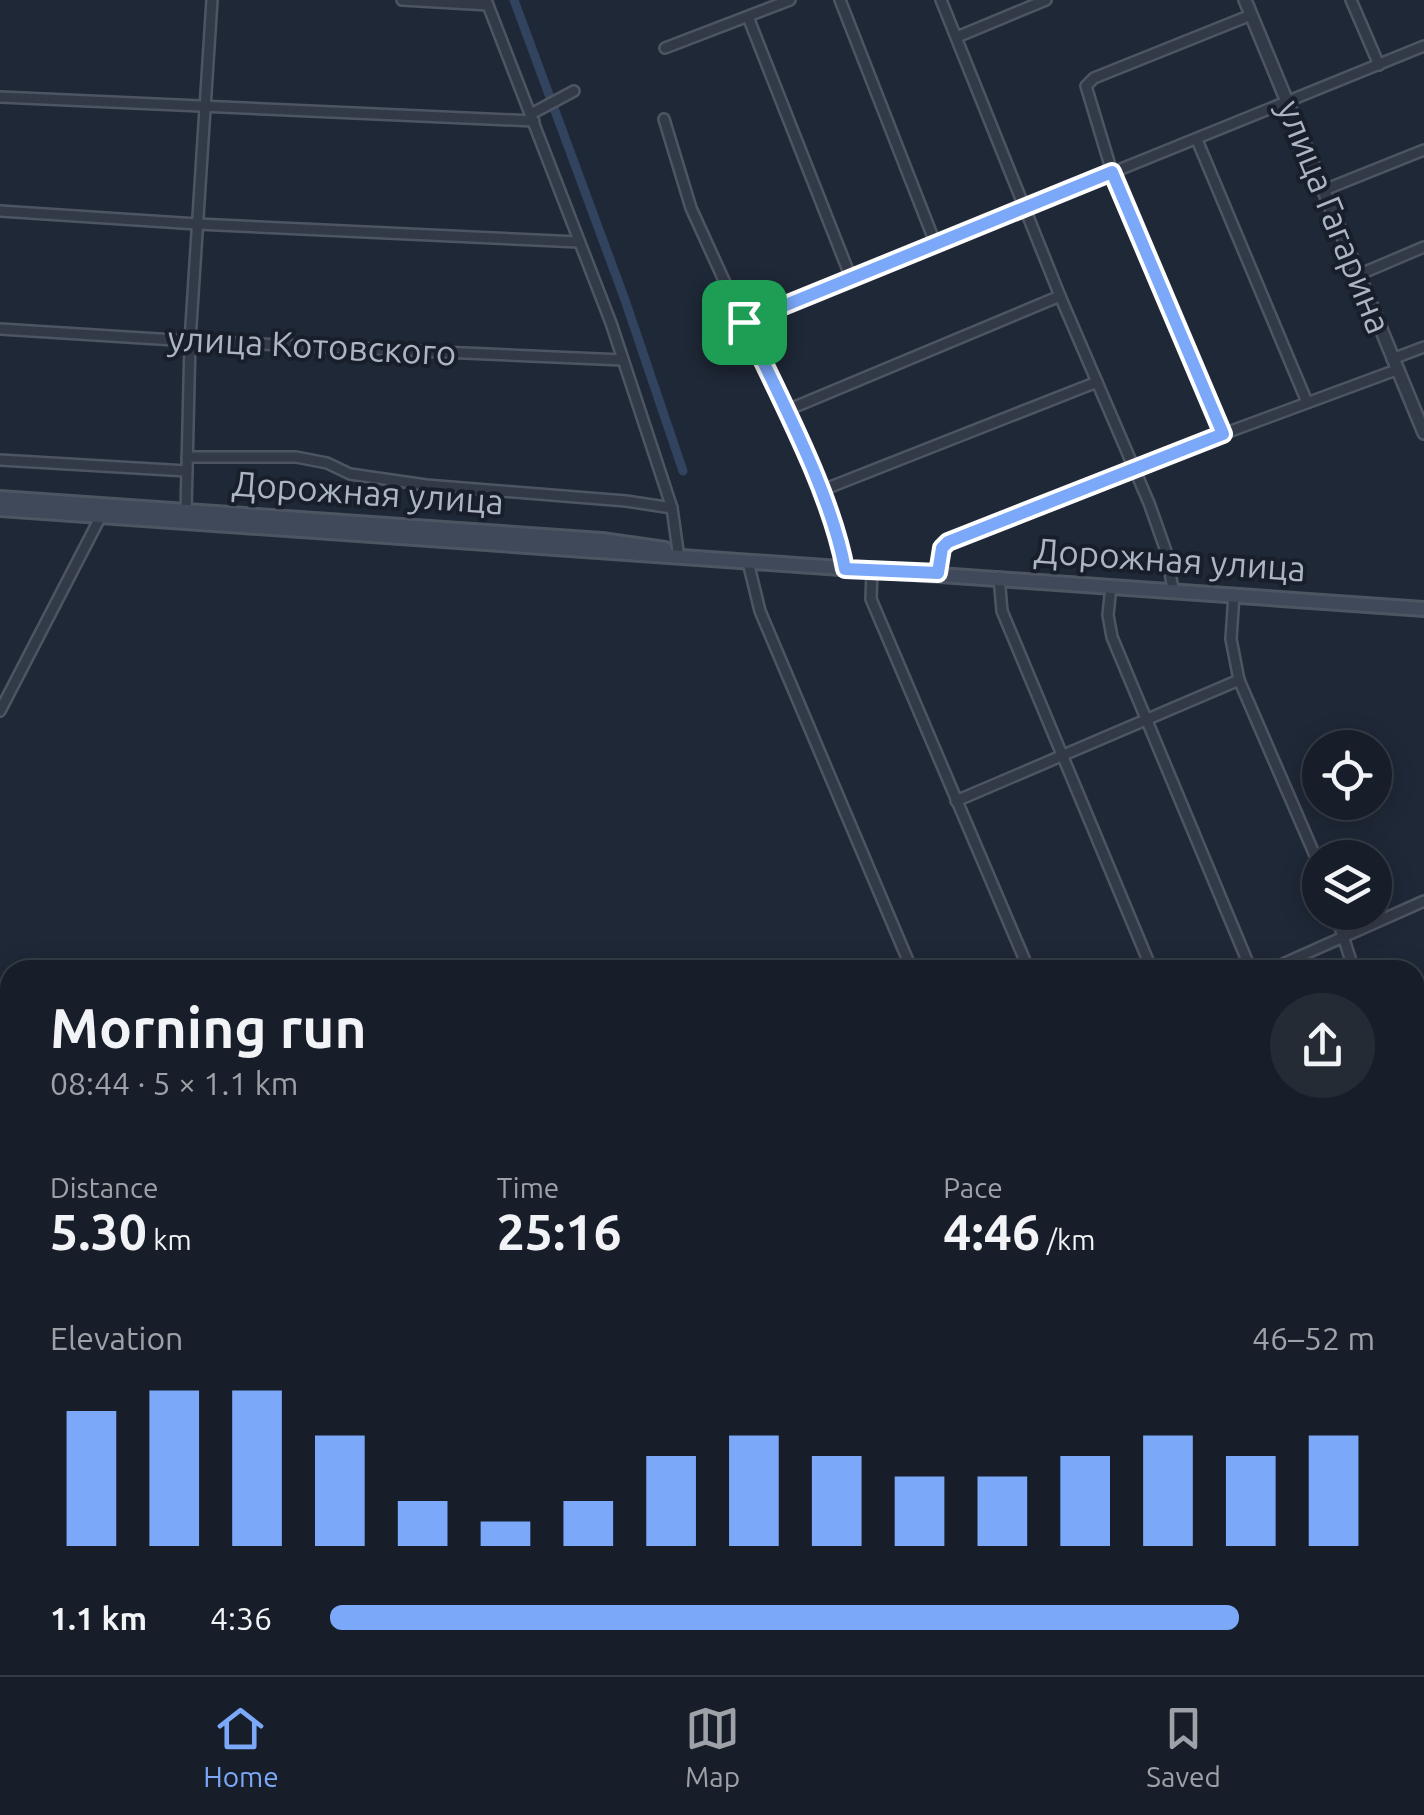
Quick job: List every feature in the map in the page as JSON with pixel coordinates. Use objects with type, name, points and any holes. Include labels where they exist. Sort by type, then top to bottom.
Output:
[{"type":"main road","name":"Дорожная улица","points":[[0,498],[103,511],[731,561],[1424,609]]},
{"type":"main road","name":"Дорожная улица","points":[[0,509],[186,510],[602,540],[731,561]]},
{"type":"street","points":[[186,510],[190,341],[212,0]]},
{"type":"street","points":[[402,0],[487,2],[623,360],[672,508],[678,551]]},
{"type":"street","points":[[665,48],[790,0]]},
{"type":"street","points":[[840,0],[936,245]]},
{"type":"street","points":[[941,0],[1134,468],[1166,551],[1173,589]]},
{"type":"street","points":[[956,37],[1046,0]]},
{"type":"street","name":"улица Гагарина","points":[[1245,0],[1424,433]]},
{"type":"street","points":[[1351,0],[1379,65]]},
{"type":"street","points":[[1223,434],[1112,172],[1087,91],[1089,81],[1251,15]]},
{"type":"street","points":[[748,17],[851,278]]},
{"type":"street","points":[[744,322],[1424,46]]},
{"type":"street","points":[[0,98],[532,118],[574,92]]},
{"type":"street","points":[[664,119],[692,208],[820,491],[839,540],[845,569]]},
{"type":"street","points":[[1197,140],[1307,402]]},
{"type":"street","points":[[1324,190],[1424,150]]},
{"type":"street","points":[[0,211],[579,242]]},
{"type":"street","points":[[1358,275],[1424,247]]},
{"type":"street","points":[[785,410],[1060,296]]},
{"type":"street","name":"улица Котовского","points":[[0,329],[623,360]]},
{"type":"street","points":[[938,573],[942,548],[948,542],[1307,402],[1394,365],[1424,347]]},
{"type":"street","points":[[820,491],[1097,382]]},
{"type":"street","points":[[187,457],[296,458],[326,462],[350,474],[426,486],[672,508]]},
{"type":"street","points":[[0,460],[187,471]]},
{"type":"street","points":[[0,711],[103,511]]},
{"type":"street","points":[[748,562],[760,611],[908,960]]},
{"type":"street","points":[[872,570],[871,599],[1025,960]]},
{"type":"street","points":[[999,577],[1002,611],[1148,960]]},
{"type":"street","points":[[1110,586],[1108,615],[1112,636],[1247,960]]},
{"type":"street","points":[[1234,594],[1232,640],[1239,680],[1308,840]]},
{"type":"street","points":[[956,800],[1239,680]]},
{"type":"street","points":[[1291,960],[1423,904]]},
{"type":"street","points":[[1340,930],[1350,960]]},
{"type":"waterway","points":[[514,0],[625,300],[683,471]]},
{"type":"route","points":[[1112,172],[1223,434],[948,542],[942,548],[938,573],[845,569],[839,540],[820,491],[744,322],[1112,172]]}]
